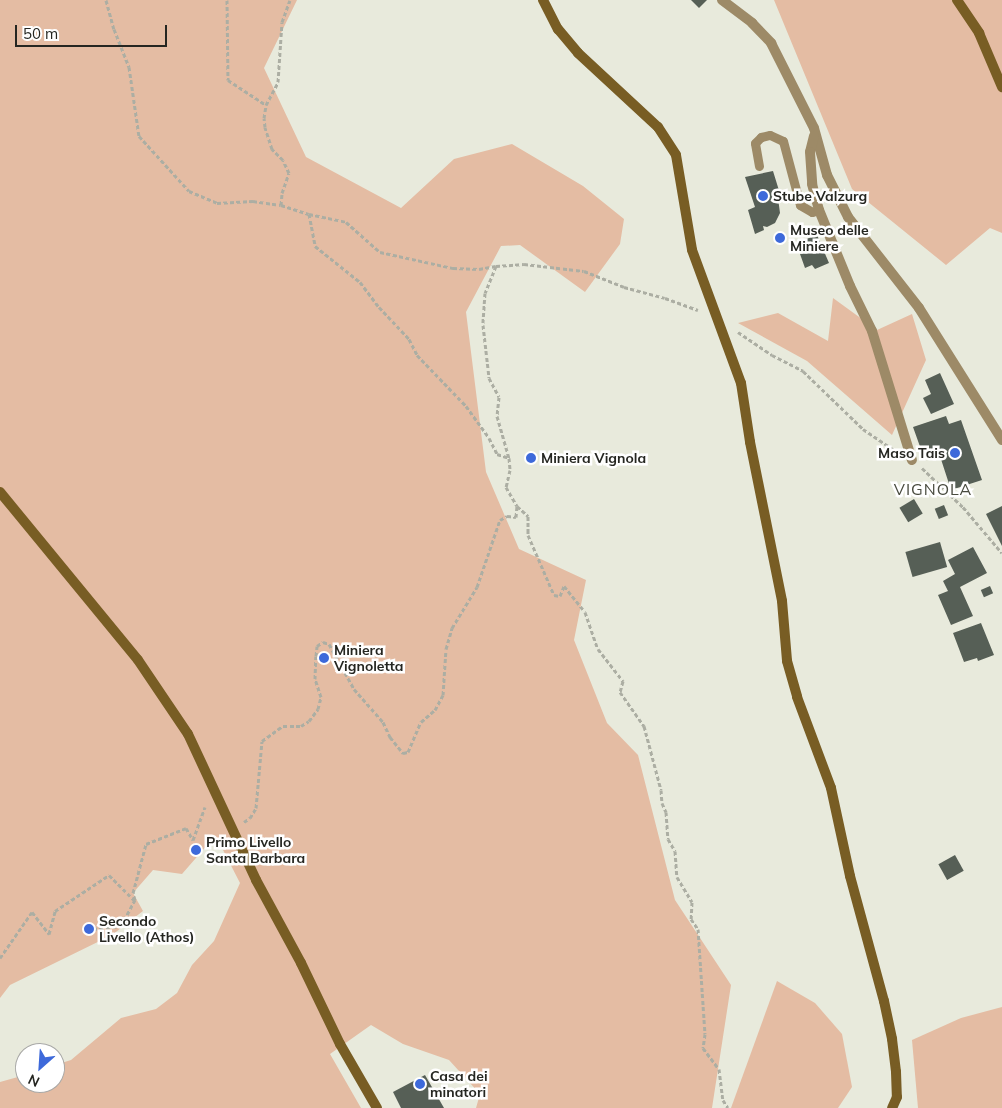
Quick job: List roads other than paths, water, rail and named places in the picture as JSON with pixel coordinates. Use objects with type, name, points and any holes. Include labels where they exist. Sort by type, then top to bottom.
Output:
[{"type":"street","points":[[543,0],[558,29],[578,53],[658,127],[676,155],[692,250],[716,317],[732,352],[742,383],[750,442],[782,601],[787,661],[831,788],[852,885],[884,1001],[892,1039],[896,1072],[897,1097],[892,1108]]},
{"type":"street","points":[[722,0],[752,23],[771,43],[814,128],[810,152],[812,184],[819,210],[850,286],[872,331],[912,460]]},
{"type":"street","points":[[957,0],[979,33],[1002,87]]},
{"type":"street","points":[[814,135],[827,175],[848,217],[919,308],[1002,440]]},
{"type":"street","points":[[0,492],[138,660],[188,734],[256,880],[302,963],[340,1044],[376,1108]]},
{"type":"lane","points":[[759,166],[755,143],[761,137],[770,135],[783,141],[800,204],[804,210],[812,212],[819,210]]},
{"type":"place","name":"Stube Valzurg","points":[[763,196]]},
{"type":"place","name":"Museo delle Miniere","points":[[780,238]]},
{"type":"place","name":"Maso Tais","points":[[955,453]]},
{"type":"place","name":"Miniera Vignola","points":[[531,458]]},
{"type":"place","name":"Miniera Vignoletta","points":[[324,658]]},
{"type":"place","name":"Primo Livello Santa Barbara","points":[[196,850]]},
{"type":"place","name":"Secondo Livello (Athos)","points":[[89,929]]},
{"type":"place","name":"Casa dei minatori","points":[[420,1084]]},
{"type":"district","name":"VIGNOLA","points":[[933,489]]}]
